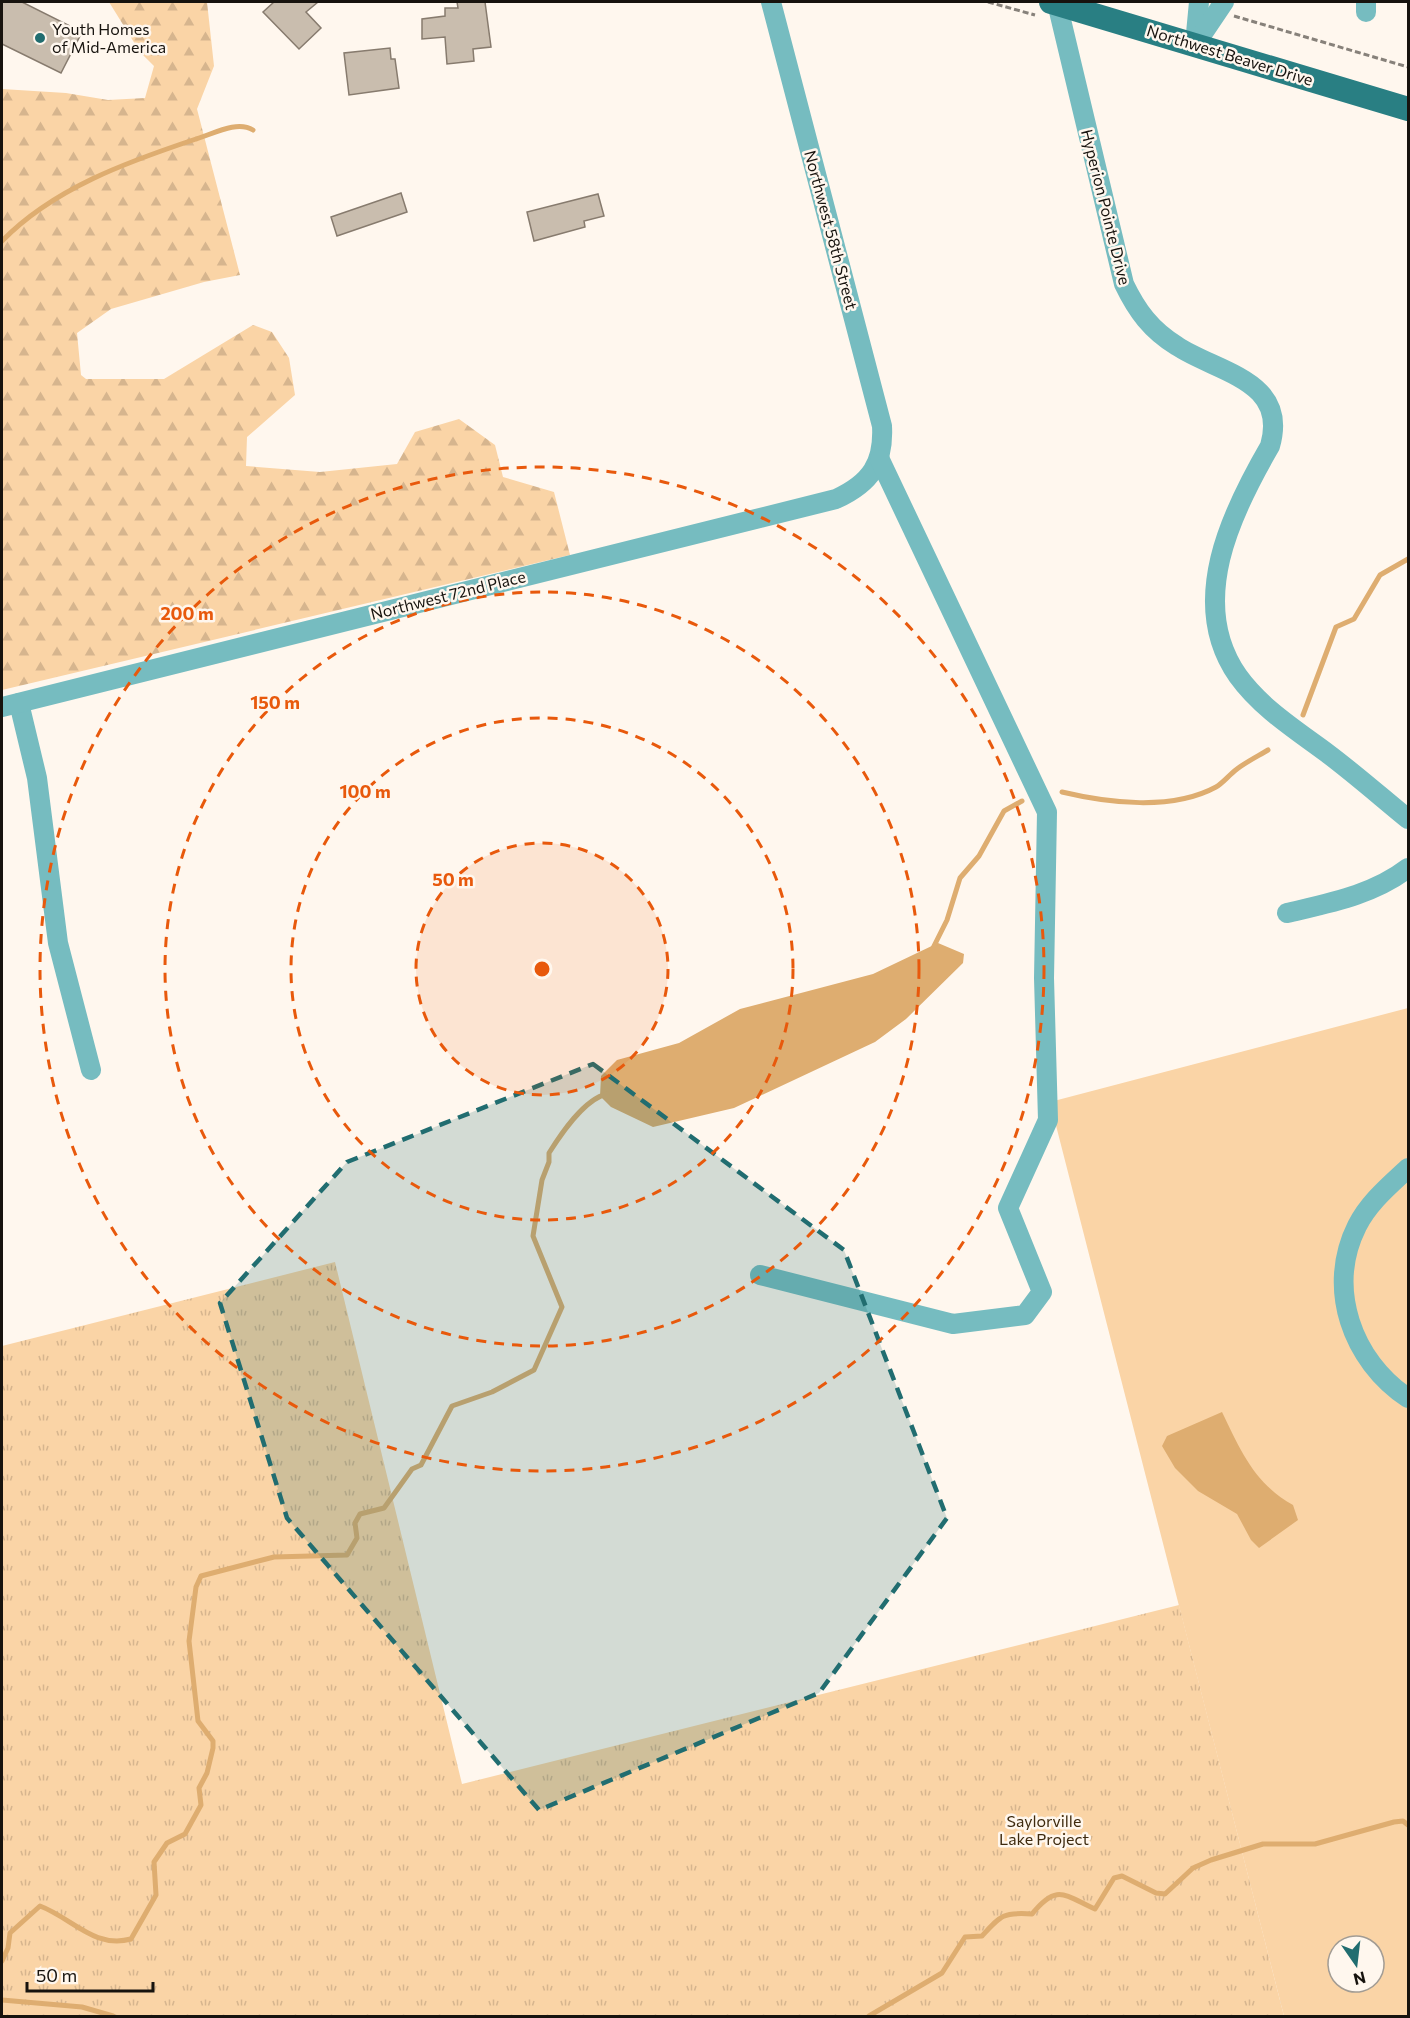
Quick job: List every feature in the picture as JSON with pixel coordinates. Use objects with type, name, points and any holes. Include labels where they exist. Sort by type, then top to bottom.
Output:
[{"type":"main road","name":"Northwest Beaver Drive","points":[[1054,2],[1408,109]]},
{"type":"street","name":"Northwest 58th Street","points":[[771,2],[882,426],[880,460]]},
{"type":"street","name":"Hyperion Pointe Drive","points":[[1054,2],[1124,284],[1136,311],[1153,329],[1177,347],[1250,382],[1262,394],[1272,413],[1273,435],[1270,446],[1223,544],[1215,573],[1215,619],[1224,648],[1238,675],[1263,705],[1408,819]]},
{"type":"street","points":[[1195,45],[1199,2]]},
{"type":"street","points":[[1195,45],[1222,7]]},
{"type":"street","name":"Northwest 72nd Place","points":[[10,705],[836,499],[863,483],[880,460]]},
{"type":"street","points":[[760,1275],[953,1324],[1024,1315],[1042,1292],[1008,1208],[1048,1120],[1044,978],[1047,812],[880,460]]},
{"type":"street","points":[[10,705],[37,778],[58,944],[91,1070]]},
{"type":"street","points":[[1287,913],[1355,896],[1386,884],[1408,868]]},
{"type":"street","points":[[1408,1167],[1372,1203],[1358,1224],[1349,1246],[1344,1269],[1344,1299],[1348,1321],[1358,1343],[1374,1366],[1395,1389],[1408,1398]]},
{"type":"path","points":[[1222,7],[1408,67]]},
{"type":"highlighted area","points":[[593,1064],[844,1250],[947,1518],[819,1693],[539,1810],[287,1518],[220,1303],[347,1162]]},
{"type":"green space","points":[[109,2],[207,2],[214,66],[197,109],[240,275],[204,282],[111,309],[77,333],[81,375],[86,379],[164,379],[253,325],[272,332],[289,358],[295,395],[247,437],[246,466],[320,472],[397,464],[415,432],[459,419],[495,445],[503,477],[554,492],[570,555],[2,690],[2,89],[66,93],[108,100],[145,98],[154,66],[140,52]]},
{"type":"green space","points":[[1408,1008],[1408,2016],[1284,2016],[1050,1102]]},
{"type":"green space","name":"Saylorville Lake Project","points":[[335,1262],[462,1784],[1179,1605],[1284,2016],[2,2016],[2,1346]]},
{"type":"shaded area","points":[[938,943],[964,954],[963,963],[906,1019],[875,1042],[734,1108],[653,1127],[611,1107],[600,1096],[601,1076],[617,1060],[679,1043],[740,1009],[873,974]]},
{"type":"shaded area","points":[[1222,1412],[1250,1465],[1268,1487],[1293,1505],[1298,1520],[1259,1548],[1251,1540],[1237,1514],[1198,1491],[1175,1468],[1162,1446],[1167,1436]]},
{"type":"building","name":"Youth Homes of Mid-America","points":[[2,2],[22,2],[82,32],[61,73],[2,44]]},
{"type":"building","points":[[274,2],[318,2],[306,12],[321,28],[299,49],[263,12]]},
{"type":"building","points":[[457,2],[485,2],[491,47],[473,49],[474,61],[447,64],[445,37],[422,39],[422,19],[445,16],[445,8],[458,8]]},
{"type":"building","points":[[390,48],[391,59],[395,59],[399,88],[349,95],[344,53]]},
{"type":"building","points":[[401,193],[407,212],[337,236],[331,217]]},
{"type":"building","points":[[598,194],[604,216],[584,221],[585,227],[534,241],[527,212]]},
{"type":"waterway","points":[[2,241],[22,222],[45,206],[118,167],[232,127],[240,126],[253,130]]},
{"type":"waterway","points":[[1303,715],[1336,627],[1354,619],[1380,575],[1408,559]]},
{"type":"waterway","points":[[1062,792],[1119,802],[1140,803],[1180,799],[1199,795],[1216,787],[1241,766],[1268,750]]},
{"type":"waterway","points":[[933,948],[947,920],[960,878],[979,856],[1004,811],[1022,801]]},
{"type":"waterway","points":[[2,1961],[8,1948],[10,1933],[40,1906],[94,1936],[118,1941],[131,1939],[156,1895],[154,1862],[167,1843],[185,1834],[201,1805],[199,1788],[207,1773],[213,1748],[213,1741],[198,1721],[189,1641],[196,1587],[201,1576],[274,1557],[347,1555],[357,1538],[355,1523],[360,1514],[384,1508],[412,1469],[421,1465],[452,1406],[492,1392],[534,1370],[562,1307],[533,1236],[549,1153],[582,1110],[598,1097],[607,1094]]},
{"type":"waterway","points":[[869,2016],[942,1973],[965,1937],[982,1936],[1003,1916],[1032,1914],[1048,1898],[1055,1895],[1068,1896],[1095,1909],[1114,1878],[1122,1876],[1156,1893],[1165,1894],[1193,1868],[1263,1844],[1315,1844],[1394,1822],[1403,1821],[1408,1825]]},
{"type":"waterway","points":[[2,2000],[82,2007],[113,2016]]},
{"type":"place","name":"Youth Homes of Mid-America","points":[[40,38]]}]
